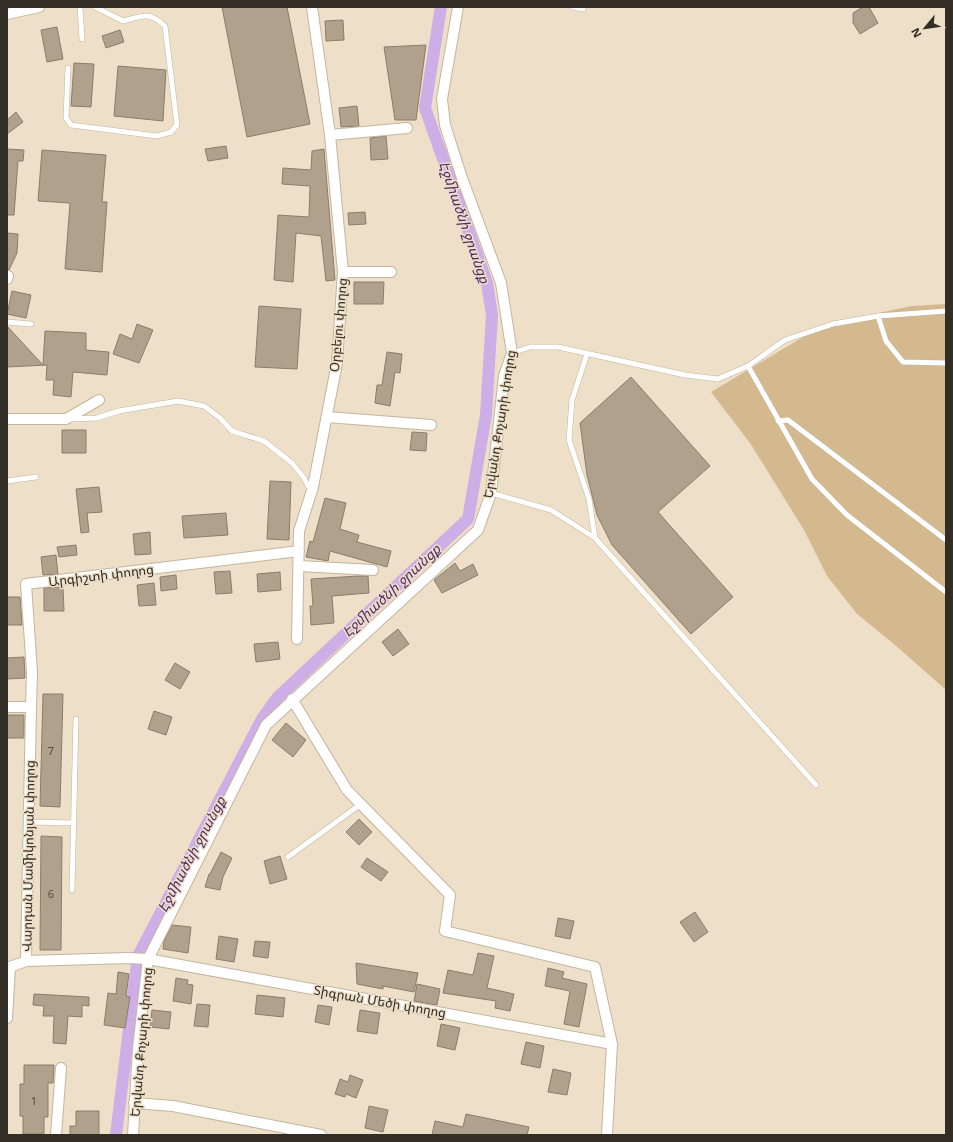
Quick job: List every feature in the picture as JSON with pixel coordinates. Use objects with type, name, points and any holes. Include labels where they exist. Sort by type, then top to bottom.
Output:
[{"type":"street","points":[[7,14],[39,7]]},
{"type":"street","name":"Երվանդ Քոչարի փողոց","points":[[132,1135],[148,959],[266,725],[292,699],[478,530],[491,493],[504,376],[512,353],[501,283],[462,178],[445,125],[442,99],[458,7]]},
{"type":"street","name":"Օրբելու փողոց","points":[[297,639],[299,531],[311,491],[314,487],[327,417],[336,363],[343,272],[330,135],[309,8]]},
{"type":"street","points":[[330,135],[407,128]]},
{"type":"street","points":[[343,272],[391,272]]},
{"type":"street","points":[[7,419],[66,419],[99,400]]},
{"type":"street","points":[[327,417],[431,424]]},
{"type":"street","name":"Արգիշտի փողոց","points":[[31,707],[32,672],[26,584],[299,552]]},
{"type":"street","points":[[299,566],[373,570]]},
{"type":"street","points":[[292,699],[347,790],[450,895],[445,931],[595,968],[612,1044],[607,1135]]},
{"type":"street","points":[[7,707],[31,707]]},
{"type":"street","name":"Վարդան Մամիկոնյան փողոց","points":[[7,1018],[10,967],[26,961],[31,707]]},
{"type":"street","name":"Տիգրան Մեծի փողոց","points":[[26,961],[128,958],[148,959],[612,1044]]},
{"type":"street","points":[[56,1135],[61,1068]]},
{"type":"street","points":[[134,1103],[173,1106],[321,1135]]},
{"type":"lane","points":[[80,7],[82,39]]},
{"type":"lane","points":[[68,68],[66,118],[71,125],[156,136],[171,132],[177,124],[165,26],[156,17],[145,15],[123,21],[95,7]]},
{"type":"lane","points":[[573,7],[583,9]]},
{"type":"lane","points":[[512,353],[530,347],[558,347],[685,375],[718,379],[748,366],[785,340],[833,324],[878,316],[946,311]]},
{"type":"lane","points":[[878,316],[886,341],[903,362],[946,363]]},
{"type":"lane","points":[[7,322],[31,324]]},
{"type":"lane","points":[[588,354],[572,400],[570,440],[589,499],[595,538]]},
{"type":"lane","points":[[748,366],[812,479],[847,515],[946,592]]},
{"type":"lane","points":[[66,419],[98,418],[119,410],[178,401],[204,406],[220,418],[232,431],[264,442],[292,463],[304,478],[311,491]]},
{"type":"lane","points":[[778,421],[788,420],[946,540]]},
{"type":"lane","points":[[7,480],[36,477]]},
{"type":"lane","points":[[491,493],[551,510],[595,538],[816,785]]},
{"type":"lane","points":[[72,890],[76,719]]},
{"type":"lane","points":[[288,857],[361,804]]},
{"type":"lane","points":[[29,822],[74,823]]},
{"type":"shaded area","points":[[946,304],[946,690],[894,644],[857,614],[827,576],[804,530],[750,443],[711,392],[803,337],[859,317],[912,306]]},
{"type":"building","points":[[222,7],[287,7],[310,124],[247,137]]},
{"type":"building","points":[[863,7],[869,7],[878,23],[860,34],[853,23],[853,13]]},
{"type":"building","points":[[343,20],[344,40],[326,41],[325,21]]},
{"type":"building","points":[[57,27],[63,59],[47,62],[41,30]]},
{"type":"building","points":[[120,30],[124,42],[106,48],[102,36]]},
{"type":"building","points":[[426,45],[416,120],[395,120],[384,47]]},
{"type":"building","points":[[74,63],[94,64],[91,107],[71,106]]},
{"type":"building","points":[[118,66],[166,70],[163,121],[114,116]]},
{"type":"building","points":[[357,106],[359,126],[341,127],[339,108]]},
{"type":"building","points":[[16,112],[23,122],[7,134],[7,120]]},
{"type":"building","points":[[386,136],[388,159],[371,160],[370,138]]},
{"type":"building","points":[[226,146],[228,158],[208,161],[205,149]]},
{"type":"building","points":[[7,149],[24,150],[23,161],[18,161],[14,215],[7,215]]},
{"type":"building","points":[[324,149],[335,280],[326,281],[321,236],[296,233],[293,282],[274,280],[278,215],[309,217],[310,186],[282,184],[283,168],[311,170],[312,151]]},
{"type":"building","points":[[42,150],[106,155],[102,202],[107,202],[102,272],[65,269],[70,203],[38,201]]},
{"type":"building","points":[[365,212],[366,224],[349,225],[348,213]]},
{"type":"building","points":[[7,233],[18,234],[17,253],[9,270],[7,270]]},
{"type":"building","points":[[354,282],[384,282],[383,304],[354,304]]},
{"type":"building","points":[[12,291],[31,295],[26,318],[7,314]]},
{"type":"building","points":[[259,306],[301,309],[297,369],[255,367]]},
{"type":"building","points":[[137,324],[153,330],[139,363],[113,354],[120,334],[132,339]]},
{"type":"building","points":[[7,326],[43,365],[45,331],[86,333],[86,350],[109,352],[107,375],[73,372],[71,397],[53,395],[54,380],[46,380],[47,365],[7,367]]},
{"type":"building","points":[[387,352],[402,354],[400,373],[395,372],[390,406],[375,403],[377,385],[382,385]]},
{"type":"building","points":[[631,377],[710,466],[658,512],[733,597],[691,634],[612,545],[597,515],[587,475],[580,423]]},
{"type":"building","points":[[62,430],[86,430],[86,453],[62,453]]},
{"type":"building","points":[[412,432],[427,433],[426,451],[410,450]]},
{"type":"building","points":[[270,481],[291,482],[289,540],[267,539]]},
{"type":"building","points":[[99,487],[102,512],[87,513],[89,532],[81,533],[76,489]]},
{"type":"building","points":[[325,498],[346,503],[340,529],[359,535],[357,542],[391,551],[387,567],[330,551],[328,561],[306,557],[310,541],[313,542]]},
{"type":"building","points":[[226,513],[228,535],[184,538],[182,516]]},
{"type":"building","points":[[150,532],[151,554],[135,555],[133,534]]},
{"type":"building","points":[[76,545],[77,555],[59,557],[57,547]]},
{"type":"building","points":[[56,555],[58,574],[43,575],[41,557]]},
{"type":"building","points":[[455,563],[460,571],[473,564],[478,575],[442,593],[434,580]]},
{"type":"building","points":[[230,571],[232,593],[216,594],[214,572]]},
{"type":"building","points":[[280,572],[281,590],[258,592],[257,574]]},
{"type":"building","points":[[176,575],[177,589],[161,591],[160,577]]},
{"type":"building","points":[[368,576],[369,593],[332,596],[334,623],[311,625],[310,606],[313,606],[311,579]]},
{"type":"building","points":[[154,583],[156,605],[139,606],[137,585]]},
{"type":"building","points":[[63,587],[64,611],[44,611],[44,588]]},
{"type":"building","points":[[7,597],[20,597],[22,625],[7,625]]},
{"type":"building","points":[[398,629],[409,644],[393,656],[382,642]]},
{"type":"building","points":[[278,642],[280,659],[256,662],[254,644]]},
{"type":"building","points":[[24,657],[25,678],[7,679],[7,658]]},
{"type":"building","points":[[175,663],[190,672],[180,689],[165,680]]},
{"type":"building","points":[[43,694],[63,694],[60,807],[40,806]]},
{"type":"building","points":[[154,711],[172,717],[166,735],[148,729]]},
{"type":"building","points":[[7,715],[24,715],[24,738],[7,738]]},
{"type":"building","points":[[286,723],[306,740],[293,757],[272,740]]},
{"type":"building","points":[[359,819],[372,832],[359,845],[346,832]]},
{"type":"building","points":[[41,836],[62,837],[61,950],[40,950]]},
{"type":"building","points":[[221,852],[232,858],[223,877],[220,890],[205,887],[209,874]]},
{"type":"building","points":[[280,856],[287,879],[270,884],[264,861]]},
{"type":"building","points":[[367,858],[388,872],[381,881],[361,867]]},
{"type":"building","points":[[695,912],[708,932],[694,942],[680,922]]},
{"type":"building","points":[[558,918],[574,921],[570,939],[555,936]]},
{"type":"building","points":[[172,925],[191,927],[188,953],[163,949],[164,941]]},
{"type":"building","points":[[219,936],[238,939],[234,962],[216,959]]},
{"type":"building","points":[[255,941],[270,942],[268,958],[253,956]]},
{"type":"building","points":[[478,953],[494,956],[487,988],[514,994],[510,1011],[495,1008],[496,1001],[443,993],[448,970],[473,975]]},
{"type":"building","points":[[356,963],[418,973],[414,992],[383,986],[383,989],[357,984]]},
{"type":"building","points":[[548,968],[564,972],[562,978],[587,984],[579,1027],[564,1024],[570,991],[545,986]]},
{"type":"building","points":[[118,972],[129,974],[126,996],[130,997],[125,1028],[104,1025],[108,993],[116,994]]},
{"type":"building","points":[[176,978],[188,980],[187,984],[193,985],[191,1004],[173,1001]]},
{"type":"building","points":[[417,984],[440,989],[437,1005],[414,1001]]},
{"type":"building","points":[[34,994],[89,997],[89,1006],[82,1005],[82,1017],[68,1016],[66,1044],[53,1043],[54,1016],[43,1016],[44,1006],[33,1005]]},
{"type":"building","points":[[257,995],[285,998],[283,1017],[255,1014]]},
{"type":"building","points":[[197,1004],[210,1005],[208,1027],[194,1026]]},
{"type":"building","points":[[318,1005],[332,1007],[329,1025],[315,1022]]},
{"type":"building","points":[[152,1010],[171,1012],[169,1029],[150,1027]]},
{"type":"building","points":[[360,1010],[380,1013],[377,1034],[357,1031]]},
{"type":"building","points":[[441,1024],[460,1028],[455,1050],[437,1046]]},
{"type":"building","points":[[526,1042],[544,1046],[540,1068],[521,1064]]},
{"type":"building","points":[[24,1065],[54,1065],[53,1083],[48,1083],[48,1117],[44,1117],[44,1134],[23,1134],[23,1116],[20,1116],[20,1084],[24,1084]]},
{"type":"building","points":[[553,1069],[571,1073],[567,1095],[548,1092]]},
{"type":"building","points":[[350,1075],[363,1080],[356,1098],[346,1094],[345,1097],[335,1094],[340,1079],[348,1082]]},
{"type":"building","points":[[369,1106],[388,1110],[383,1132],[365,1128]]},
{"type":"building","points":[[76,1111],[99,1111],[99,1135],[70,1135],[70,1126],[76,1126]]},
{"type":"building","points":[[466,1114],[529,1127],[527,1135],[432,1135],[435,1121],[463,1127]]},
{"type":"waterway","name":"Էջմիածնի ջրանցք","points":[[116,1135],[138,956],[262,719],[277,698],[468,519],[486,415],[492,315],[487,283],[425,108],[441,7]]}]
